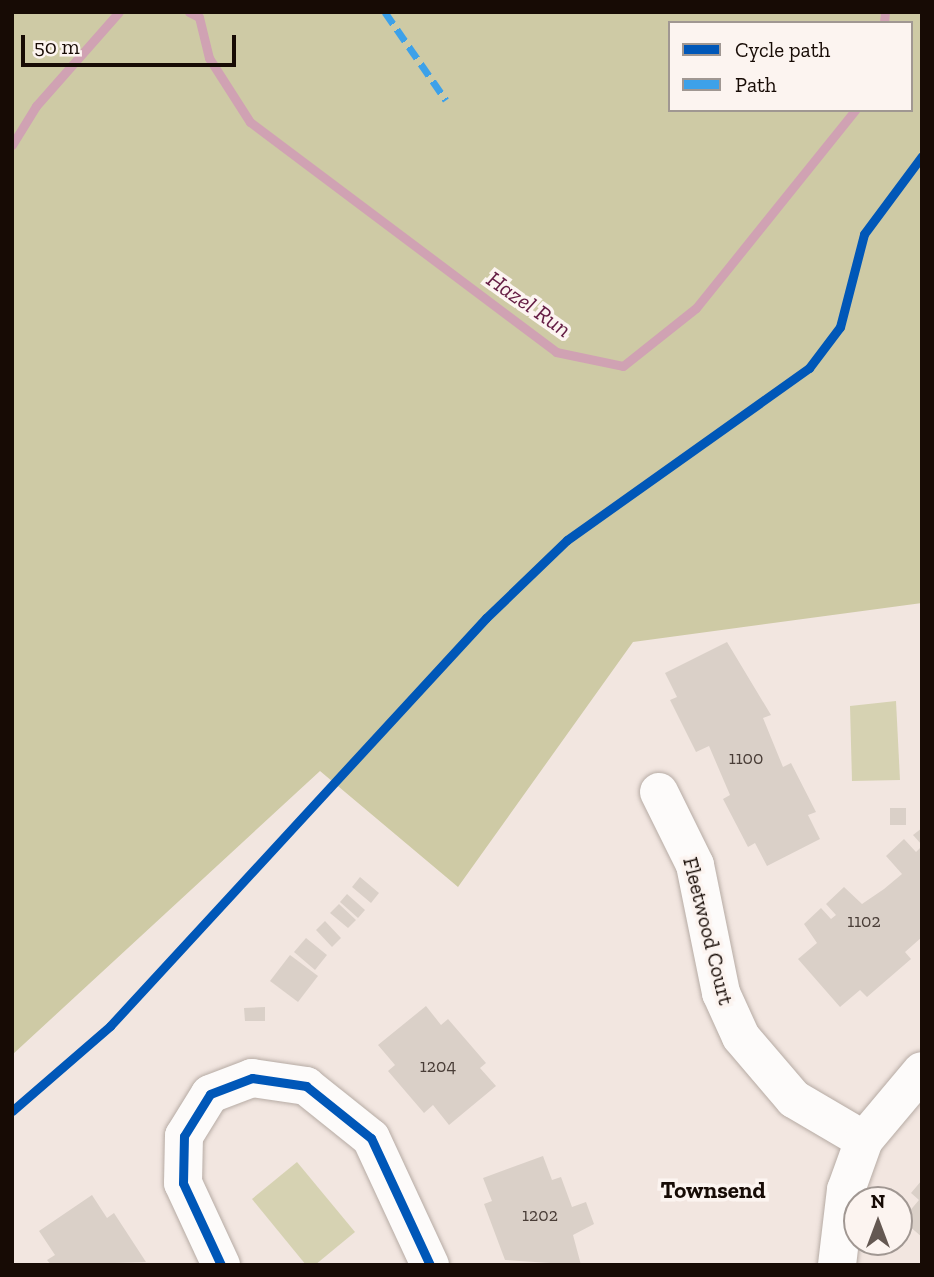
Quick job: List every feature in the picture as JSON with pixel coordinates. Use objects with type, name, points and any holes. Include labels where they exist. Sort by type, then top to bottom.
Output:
[{"type":"street","name":"Fleetwood Court","points":[[659,792],[695,865],[722,993],[741,1037],[794,1099],[864,1140]]},
{"type":"street","points":[[837,1265],[846,1190],[864,1140],[922,1071]]},
{"type":"street","points":[[221,1265],[183,1183],[184,1136],[210,1094],[252,1078],[306,1086],[342,1108],[371,1138],[387,1161],[430,1265]]},
{"type":"shaded area","points":[[12,12],[922,12],[922,603],[633,642],[458,887],[320,771],[12,1055]]},
{"type":"shaded area","points":[[896,701],[900,780],[852,781],[850,706]]},
{"type":"shaded area","points":[[297,1162],[355,1232],[315,1265],[306,1265],[252,1199]]},
{"type":"building","points":[[727,642],[771,715],[763,718],[783,767],[791,763],[816,812],[808,815],[820,839],[767,866],[755,843],[748,847],[723,799],[730,795],[709,746],[696,752],[670,700],[677,697],[665,673]]},
{"type":"building","points":[[890,808],[906,808],[906,825],[890,825]]},
{"type":"building","points":[[922,828],[922,845],[913,835]]},
{"type":"building","points":[[904,839],[916,852],[922,846],[922,937],[905,952],[911,959],[867,997],[860,990],[840,1007],[798,959],[817,943],[804,924],[821,908],[831,919],[836,915],[826,904],[844,887],[862,904],[902,874],[886,856]]},
{"type":"building","points":[[360,877],[379,893],[371,903],[352,887]]},
{"type":"building","points":[[347,894],[365,910],[358,918],[340,902]]},
{"type":"building","points":[[339,904],[356,920],[348,928],[330,913]]},
{"type":"building","points":[[325,921],[341,938],[332,947],[316,930]]},
{"type":"building","points":[[306,938],[327,955],[315,970],[294,952]]},
{"type":"building","points":[[290,955],[318,976],[298,1002],[270,981]]},
{"type":"building","points":[[426,1006],[441,1025],[448,1019],[486,1063],[480,1068],[496,1086],[449,1125],[433,1105],[424,1113],[388,1071],[395,1065],[378,1045]]},
{"type":"building","points":[[265,1007],[265,1021],[245,1021],[244,1008]]},
{"type":"building","points":[[543,1156],[552,1180],[561,1177],[572,1207],[586,1202],[594,1224],[573,1235],[581,1265],[505,1260],[484,1204],[492,1201],[483,1178]]},
{"type":"building","points":[[922,1180],[922,1237],[913,1229],[913,1207],[919,1200],[913,1195],[913,1191]]},
{"type":"building","points":[[92,1195],[107,1218],[114,1213],[146,1262],[51,1265],[47,1260],[55,1255],[39,1231]]},
{"type":"waterway","name":"Hazel Run","points":[[12,145],[36,106],[119,12]]},
{"type":"waterway","name":"Hazel Run","points":[[189,12],[199,17],[209,58],[250,122],[556,352],[623,366],[696,308],[853,112]]},
{"type":"waterway","name":"Hazel Run","points":[[884,21],[885,12]]},
{"type":"marked path","points":[[385,12],[446,100]]},
{"type":"cycle path","points":[[12,1111],[110,1026],[486,618],[567,540],[809,368],[840,327],[864,234],[922,156]]},
{"type":"cycle path","points":[[221,1265],[183,1183],[184,1136],[210,1094],[252,1078],[306,1086],[371,1138],[430,1265]]},
{"type":"district","name":"Townsend","points":[[713,1190]]}]
